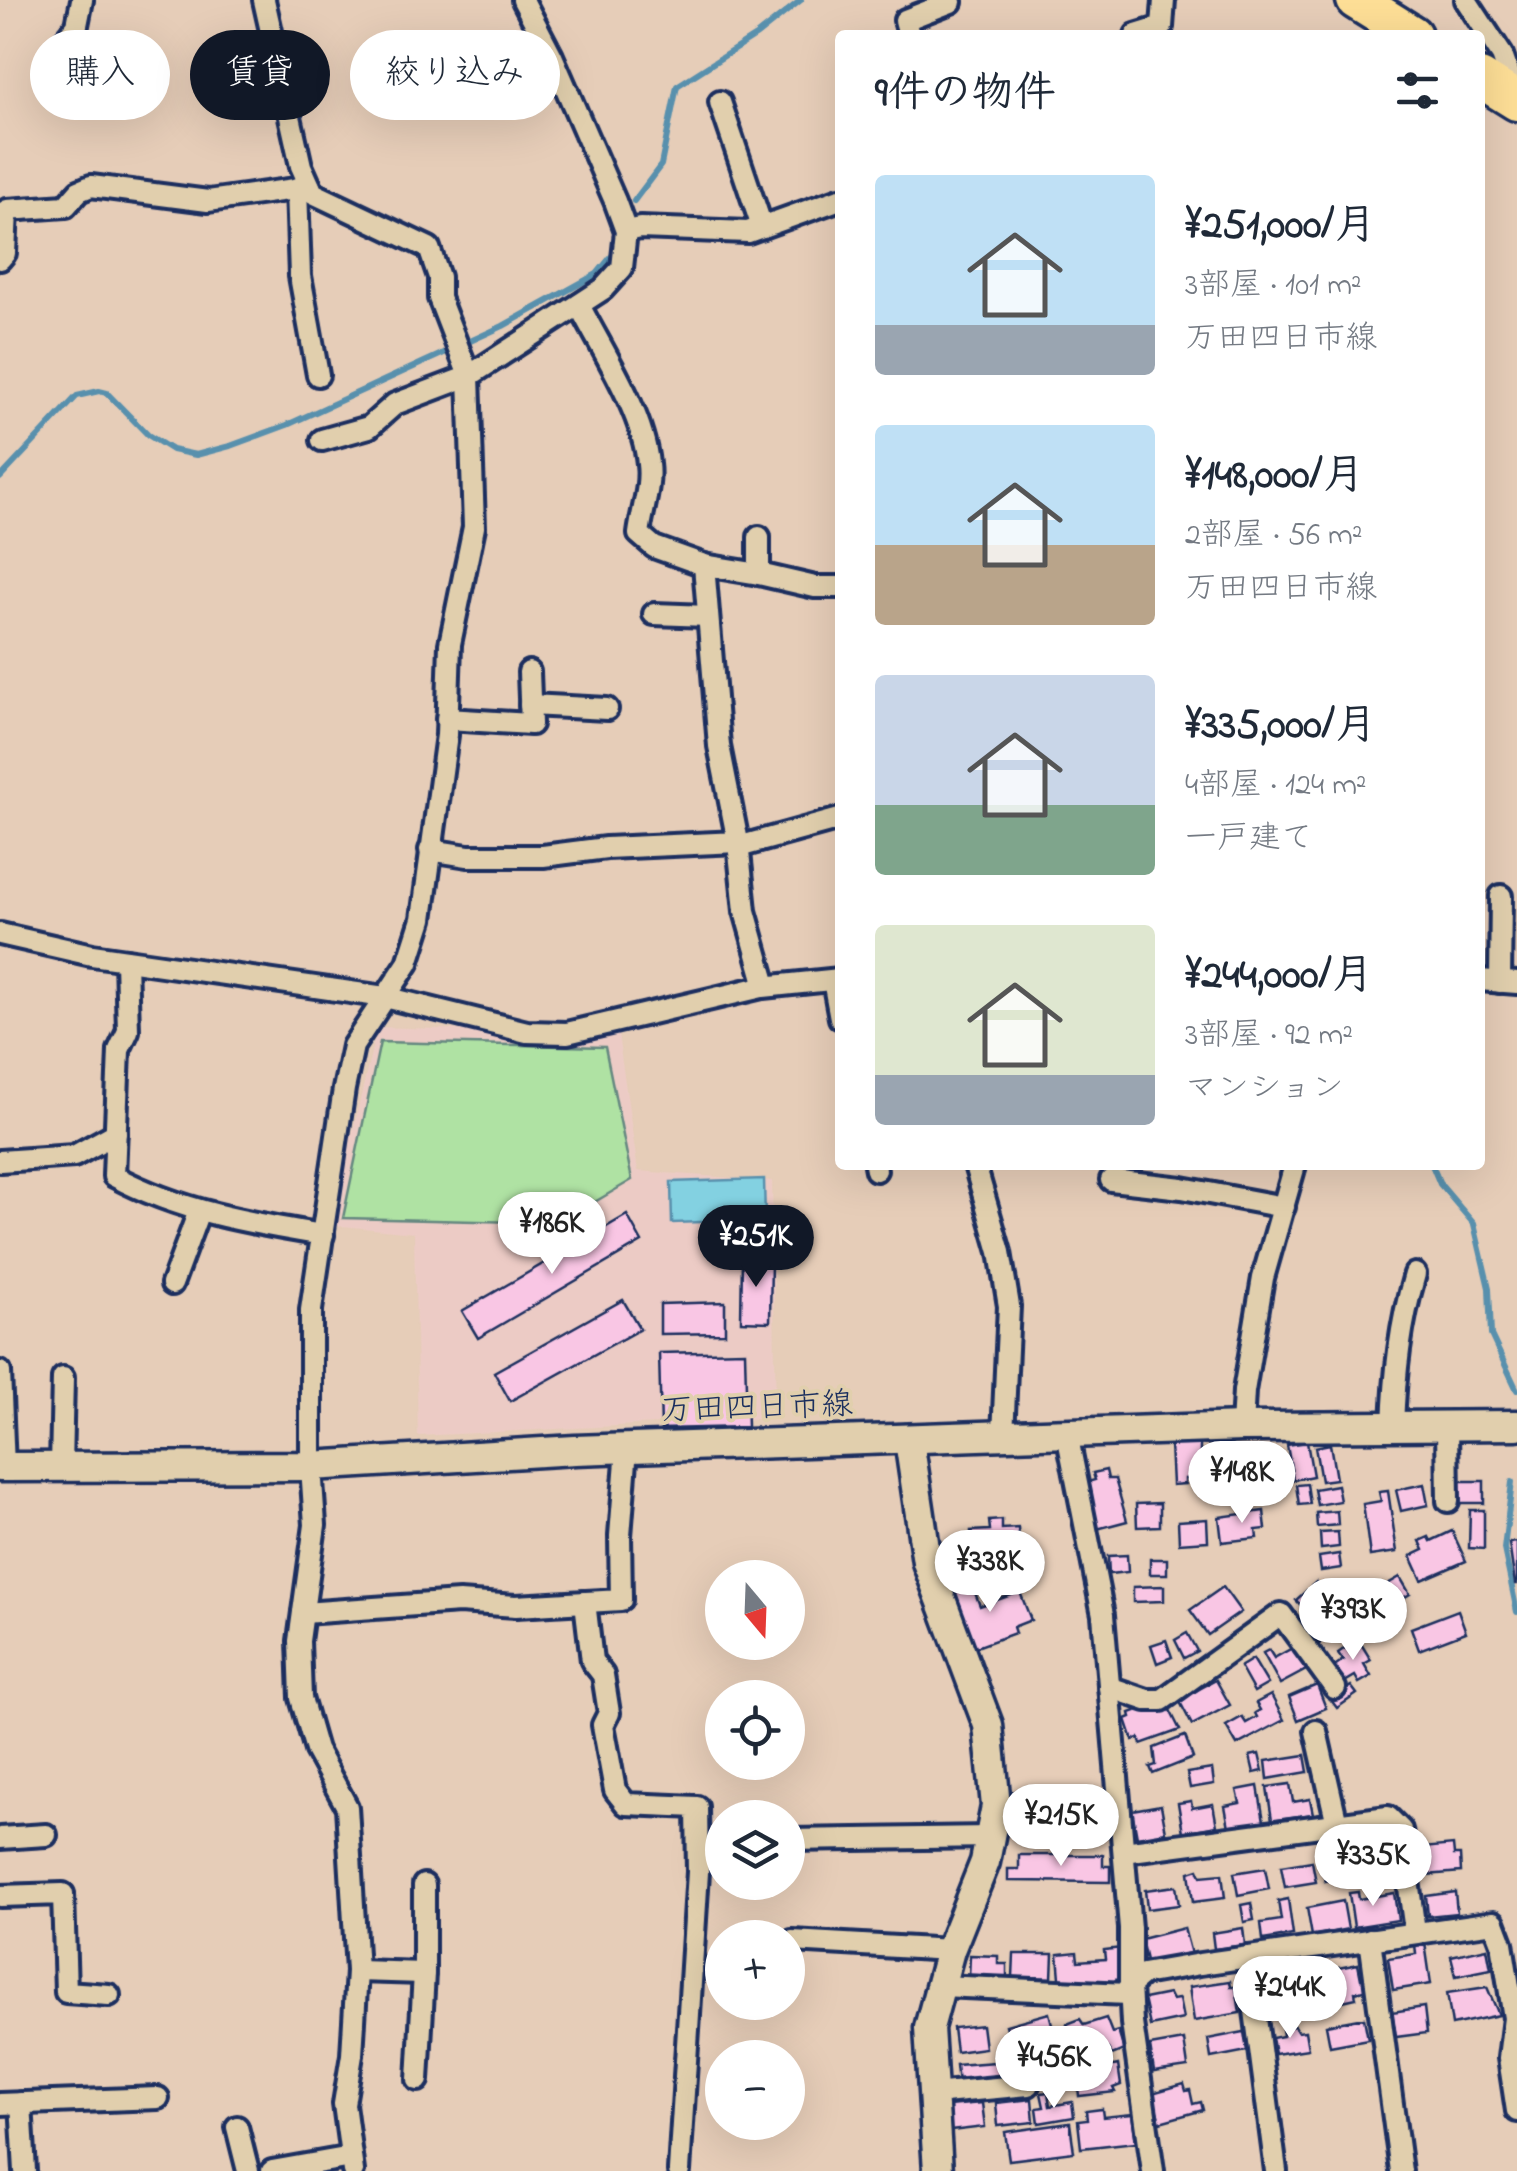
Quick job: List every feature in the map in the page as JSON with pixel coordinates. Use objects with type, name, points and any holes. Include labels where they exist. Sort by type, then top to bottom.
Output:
[{"type":"highway","points":[[1356,0],[1404,30]]},
{"type":"highway","points":[[1485,81],[1517,99]]},
{"type":"main road","name":"万田四日市線","points":[[2,1467],[311,1466],[627,1448],[1242,1427],[1517,1425]]},
{"type":"main road","points":[[909,1440],[927,1562],[988,1725],[996,1806],[985,1862],[950,1950],[929,2028],[938,2171]]},
{"type":"street","points":[[73,30],[78,25],[82,0]]},
{"type":"street","points":[[264,0],[301,166],[304,187],[300,276],[318,375]]},
{"type":"street","points":[[322,440],[369,427],[395,404],[469,376],[603,290],[622,268],[626,231],[552,56],[523,0]]},
{"type":"street","points":[[1152,30],[1162,27],[1164,0]]},
{"type":"street","points":[[1466,0],[1502,56],[1517,99]]},
{"type":"street","points":[[907,30],[905,20],[951,2]]},
{"type":"street","points":[[720,102],[762,227]]},
{"type":"street","points":[[0,259],[5,253],[8,210],[66,206],[79,190],[91,186],[208,202],[304,187],[356,216],[429,248],[438,277],[439,298],[469,376],[474,526],[450,644],[447,718],[422,919],[408,964],[353,1046],[312,1310],[311,1466],[315,1526],[299,1641],[301,1698],[316,1750],[348,1806],[357,1971],[352,2055],[344,2104],[352,2164],[272,2171]]},
{"type":"street","points":[[626,231],[640,228],[748,232],[835,201]]},
{"type":"street","points":[[579,305],[641,429],[648,478],[638,534],[654,547],[704,565],[814,588],[835,587]]},
{"type":"street","points":[[759,537],[759,574]]},
{"type":"street","points":[[704,565],[719,746],[738,845],[745,910],[766,986],[763,988],[835,980]]},
{"type":"street","points":[[654,614],[708,616]]},
{"type":"street","points":[[447,718],[531,724],[530,672]]},
{"type":"street","points":[[530,705],[607,709]]},
{"type":"street","points":[[430,850],[468,856],[543,856],[606,848],[738,845],[835,821]]},
{"type":"street","points":[[1499,982],[1501,896]]},
{"type":"street","points":[[0,934],[126,960],[385,997],[527,1032],[566,1033],[766,986]]},
{"type":"street","points":[[126,960],[128,1031],[119,1050],[114,1176],[151,1196],[199,1211],[322,1235]]},
{"type":"street","points":[[0,1161],[74,1156],[116,1133]]},
{"type":"street","points":[[977,1170],[1000,1252],[1009,1306],[1003,1436]]},
{"type":"street","points":[[1242,1427],[1244,1391],[1263,1278],[1294,1170]]},
{"type":"street","points":[[1111,1180],[1284,1206]]},
{"type":"street","points":[[172,1284],[199,1211]]},
{"type":"street","points":[[1393,1426],[1396,1356],[1415,1274]]},
{"type":"street","points":[[0,1372],[2,1467]]},
{"type":"street","points":[[61,1467],[63,1378]]},
{"type":"street","points":[[1447,1426],[1448,1501]]},
{"type":"street","points":[[1066,1433],[1104,1615],[1130,1928],[1129,1989],[1153,2171]]},
{"type":"street","points":[[303,1613],[459,1602],[516,1606],[621,1600],[620,1536],[627,1448]]},
{"type":"street","points":[[585,1602],[592,1661],[604,1675],[609,1714],[602,1725],[614,1790],[626,1804],[698,1807],[698,1872],[680,2171]]},
{"type":"street","points":[[1109,1687],[1147,1700],[1162,1700],[1282,1614],[1334,1688]]},
{"type":"street","points":[[1316,1731],[1336,1824]]},
{"type":"street","points":[[1124,1852],[1388,1817],[1401,1830],[1415,1931]]},
{"type":"street","points":[[0,1838],[46,1835]]},
{"type":"street","points":[[805,1840],[990,1837]]},
{"type":"street","points":[[418,2080],[424,1885]]},
{"type":"street","points":[[0,1896],[63,1894],[66,1992],[109,1995]]},
{"type":"street","points":[[940,1986],[1129,1989],[1143,1974],[1494,1922],[1502,1943],[1514,2018],[1509,2058],[1517,2112]]},
{"type":"street","points":[[1370,1938],[1402,2171]]},
{"type":"street","points":[[805,1942],[950,1950]]},
{"type":"street","points":[[1248,1956],[1276,2171]]},
{"type":"street","points":[[357,1971],[424,1973]]},
{"type":"street","points":[[934,2094],[1028,2085]]},
{"type":"street","points":[[25,2171],[11,2103],[158,2098]]},
{"type":"street","points":[[237,2127],[248,2171]]},
{"type":"shaded area","points":[[377,1027],[618,1035],[638,1171],[772,1181],[776,1418],[418,1436],[414,1233],[331,1225]]},
{"type":"green space","points":[[380,1042],[605,1047],[632,1180],[559,1223],[343,1218]]},
{"type":"water","points":[[764,1179],[765,1220],[672,1223],[671,1182]]},
{"type":"building","points":[[627,1215],[642,1242],[478,1338],[462,1311]]},
{"type":"building","points":[[742,1259],[771,1259],[770,1322],[741,1321]]},
{"type":"building","points":[[623,1300],[640,1329],[510,1401],[494,1372]]},
{"type":"building","points":[[725,1302],[725,1333],[660,1334],[660,1304]]},
{"type":"building","points":[[745,1351],[747,1427],[661,1429],[659,1353]]},
{"type":"building","points":[[1307,1442],[1313,1476],[1293,1480],[1287,1445]]},
{"type":"building","points":[[1200,1443],[1200,1465],[1208,1464],[1208,1478],[1185,1479],[1185,1484],[1172,1485],[1170,1444]]},
{"type":"building","points":[[1330,1444],[1336,1479],[1321,1481],[1315,1447]]},
{"type":"building","points":[[1220,1450],[1241,1450],[1242,1480],[1215,1481],[1214,1471],[1220,1471]]},
{"type":"building","points":[[1106,1470],[1108,1479],[1115,1479],[1127,1521],[1097,1529],[1084,1483],[1095,1480],[1093,1473]]},
{"type":"building","points":[[1459,1481],[1484,1481],[1484,1503],[1459,1503]]},
{"type":"building","points":[[1307,1484],[1310,1504],[1299,1505],[1296,1485]]},
{"type":"building","points":[[1424,1484],[1428,1505],[1401,1511],[1396,1490]]},
{"type":"building","points":[[1337,1485],[1340,1501],[1317,1505],[1314,1489]]},
{"type":"building","points":[[1388,1491],[1397,1552],[1370,1556],[1363,1504],[1381,1501],[1379,1492]]},
{"type":"building","points":[[1160,1503],[1160,1526],[1137,1527],[1136,1504]]},
{"type":"building","points":[[1470,1510],[1484,1510],[1484,1549],[1469,1548]]},
{"type":"building","points":[[1264,1511],[1266,1529],[1256,1530],[1257,1538],[1222,1542],[1219,1517]]},
{"type":"building","points":[[1337,1511],[1338,1525],[1317,1527],[1316,1513]]},
{"type":"building","points":[[1207,1519],[1208,1541],[1179,1543],[1178,1521]]},
{"type":"building","points":[[1002,1520],[1002,1529],[1018,1528],[1020,1558],[973,1561],[971,1531],[990,1530],[989,1521]]},
{"type":"building","points":[[1452,1531],[1466,1561],[1422,1580],[1411,1556],[1424,1550],[1420,1541],[1429,1537],[1431,1541]]},
{"type":"building","points":[[1338,1532],[1339,1547],[1321,1549],[1320,1533]]},
{"type":"building","points":[[1517,1542],[1517,1584],[1515,1584],[1509,1543]]},
{"type":"building","points":[[965,1547],[967,1568],[943,1570],[941,1549]]},
{"type":"building","points":[[1339,1554],[1341,1568],[1321,1571],[1319,1557]]},
{"type":"building","points":[[1127,1555],[1128,1572],[1109,1574],[1108,1556]]},
{"type":"building","points":[[1150,1559],[1167,1559],[1167,1574],[1150,1574]]},
{"type":"building","points":[[1400,1577],[1410,1594],[1369,1618],[1358,1601]]},
{"type":"building","points":[[971,1582],[980,1606],[1020,1592],[1031,1620],[1013,1627],[1015,1633],[974,1648],[952,1589]]},
{"type":"building","points":[[1316,1582],[1328,1595],[1308,1613],[1296,1600]]},
{"type":"building","points":[[1164,1586],[1164,1601],[1133,1602],[1133,1587]]},
{"type":"building","points":[[1223,1587],[1241,1612],[1208,1635],[1190,1610]]},
{"type":"building","points":[[1336,1604],[1349,1619],[1320,1643],[1311,1633],[1318,1627],[1315,1621]]},
{"type":"building","points":[[1458,1610],[1466,1632],[1419,1650],[1411,1628]]},
{"type":"building","points":[[1187,1633],[1197,1651],[1184,1658],[1175,1640]]},
{"type":"building","points":[[1358,1639],[1371,1660],[1364,1664],[1371,1676],[1359,1683],[1355,1676],[1343,1683],[1333,1667],[1343,1660],[1338,1653]]},
{"type":"building","points":[[1166,1640],[1172,1657],[1157,1663],[1151,1645]]},
{"type":"building","points":[[1296,1646],[1308,1669],[1280,1684],[1263,1653],[1269,1650],[1274,1658]]},
{"type":"building","points":[[1253,1659],[1268,1684],[1254,1692],[1240,1667]]},
{"type":"building","points":[[1216,1680],[1230,1705],[1192,1725],[1179,1700]]},
{"type":"building","points":[[1317,1685],[1326,1708],[1298,1720],[1289,1697]]},
{"type":"building","points":[[1351,1686],[1357,1694],[1337,1708],[1331,1700]]},
{"type":"building","points":[[1271,1695],[1284,1720],[1237,1745],[1226,1726],[1242,1717],[1246,1723],[1257,1717],[1255,1713],[1260,1710],[1256,1703]]},
{"type":"building","points":[[1152,1705],[1154,1711],[1168,1706],[1180,1730],[1141,1744],[1139,1738],[1133,1740],[1126,1719],[1131,1717],[1130,1713]]},
{"type":"building","points":[[1185,1736],[1193,1758],[1153,1774],[1150,1767],[1156,1765],[1154,1748]]},
{"type":"building","points":[[1259,1754],[1263,1771],[1254,1773],[1250,1756]]},
{"type":"building","points":[[1305,1755],[1308,1772],[1268,1779],[1266,1761]]},
{"type":"building","points":[[1212,1769],[1214,1784],[1190,1788],[1187,1773]]},
{"type":"building","points":[[1290,1784],[1293,1802],[1310,1799],[1313,1814],[1272,1820],[1267,1787]]},
{"type":"building","points":[[1258,1786],[1264,1821],[1229,1827],[1225,1806],[1240,1803],[1237,1790]]},
{"type":"building","points":[[1032,1790],[1039,1802],[1039,1793],[1048,1793],[1048,1802],[1053,1802],[1053,1794],[1067,1794],[1068,1801],[1104,1798],[1103,1822],[1007,1817],[1008,1793],[1016,1791],[1018,1801],[1023,1801],[1021,1793]]},
{"type":"building","points":[[1191,1801],[1192,1808],[1213,1804],[1217,1826],[1183,1832],[1178,1803]]},
{"type":"building","points":[[1161,1805],[1166,1832],[1137,1837],[1132,1810]]},
{"type":"building","points":[[1453,1845],[1454,1855],[1460,1855],[1461,1872],[1415,1876],[1412,1849]]},
{"type":"building","points":[[1019,1855],[1103,1855],[1103,1866],[1110,1866],[1110,1882],[1008,1881],[1008,1869],[1019,1869]]},
{"type":"building","points":[[1361,1855],[1364,1874],[1325,1881],[1321,1861]]},
{"type":"building","points":[[1312,1861],[1316,1882],[1285,1887],[1281,1866]]},
{"type":"building","points":[[1265,1868],[1269,1889],[1238,1895],[1234,1873]]},
{"type":"building","points":[[1198,1869],[1201,1876],[1222,1874],[1225,1898],[1193,1902],[1189,1872]]},
{"type":"building","points":[[1176,1886],[1179,1905],[1147,1909],[1145,1890]]},
{"type":"building","points":[[1358,1892],[1359,1899],[1394,1893],[1398,1920],[1354,1927],[1349,1893]]},
{"type":"building","points":[[1455,1892],[1457,1913],[1428,1916],[1426,1896]]},
{"type":"building","points":[[1288,1899],[1293,1935],[1263,1940],[1261,1923],[1281,1920],[1278,1901]]},
{"type":"building","points":[[1343,1901],[1348,1929],[1312,1936],[1307,1908]]},
{"type":"building","points":[[1251,1903],[1254,1920],[1244,1922],[1241,1905]]},
{"type":"building","points":[[1184,1928],[1191,1954],[1147,1965],[1141,1939]]},
{"type":"building","points":[[1243,1928],[1245,1945],[1214,1949],[1212,1933]]},
{"type":"building","points":[[1425,1943],[1431,1984],[1393,1990],[1388,1958],[1416,1954],[1415,1944]]},
{"type":"building","points":[[1122,1948],[1125,1972],[1110,1985],[1061,1990],[1058,1954],[1077,1952],[1078,1961],[1105,1959],[1104,1950]]},
{"type":"building","points":[[1487,1948],[1491,1969],[1456,1976],[1451,1956]]},
{"type":"building","points":[[1014,1954],[1053,1954],[1052,1978],[1013,1977]]},
{"type":"building","points":[[970,1955],[998,1956],[998,1964],[1007,1964],[1007,1979],[969,1978]]},
{"type":"building","points":[[1358,1964],[1368,1989],[1355,1992],[1356,1998],[1316,2007],[1309,1974]]},
{"type":"building","points":[[1274,1974],[1277,1978],[1289,1975],[1297,2004],[1266,2011],[1260,1987],[1265,1986],[1263,1977]]},
{"type":"building","points":[[1230,1981],[1231,1987],[1236,1987],[1240,2013],[1194,2021],[1189,1987]]},
{"type":"building","points":[[1487,1987],[1499,2015],[1452,2025],[1447,1993]]},
{"type":"building","points":[[1169,1994],[1172,2000],[1179,1999],[1183,2019],[1150,2026],[1144,1999]]},
{"type":"building","points":[[1424,2007],[1427,2033],[1396,2037],[1392,2012]]},
{"type":"building","points":[[1049,2013],[1055,2035],[1012,2046],[1006,2025]]},
{"type":"building","points":[[1106,2018],[1112,2033],[1118,2031],[1124,2050],[1112,2055],[1108,2049],[1091,2055],[1089,2050],[1072,2058],[1069,2047],[1075,2046],[1067,2024],[1080,2019],[1084,2025]]},
{"type":"building","points":[[1364,2018],[1368,2039],[1330,2046],[1326,2025]]},
{"type":"building","points":[[982,2025],[985,2048],[956,2052],[953,2028]]},
{"type":"building","points":[[1294,2026],[1298,2032],[1305,2031],[1308,2049],[1275,2054],[1272,2038],[1283,2036],[1282,2028]]},
{"type":"building","points":[[1244,2032],[1247,2051],[1211,2058],[1208,2039]]},
{"type":"building","points":[[1184,2040],[1188,2067],[1154,2072],[1150,2046]]},
{"type":"building","points":[[1047,2058],[1048,2077],[958,2084],[956,2065]]},
{"type":"building","points":[[1108,2062],[1109,2067],[1118,2065],[1121,2085],[1113,2088],[1115,2092],[1079,2096],[1076,2066]]},
{"type":"building","points":[[1184,2084],[1186,2091],[1190,2090],[1193,2104],[1201,2102],[1203,2110],[1160,2122],[1152,2093]]},
{"type":"building","points":[[1048,2092],[1050,2106],[1072,2102],[1074,2117],[1039,2123],[1037,2108],[1044,2107],[1041,2093]]},
{"type":"building","points":[[1032,2099],[1034,2122],[998,2126],[996,2103]]},
{"type":"building","points":[[982,2103],[985,2127],[950,2131],[947,2106]]},
{"type":"building","points":[[1102,2109],[1103,2117],[1132,2114],[1136,2142],[1081,2148],[1078,2121],[1087,2120],[1086,2111]]},
{"type":"building","points":[[1070,2123],[1074,2152],[1009,2160],[1005,2132]]},
{"type":"waterway","points":[[634,201],[661,165],[677,86],[757,35],[801,0]]},
{"type":"waterway","points":[[0,478],[77,396],[107,393],[148,435],[172,450],[196,455],[287,425],[503,326],[597,274],[611,257]]},
{"type":"waterway","points":[[1434,1170],[1440,1184],[1474,1224],[1489,1288],[1491,1335],[1517,1390]]},
{"type":"waterway","points":[[1512,1482],[1504,1549],[1517,1612]]}]
